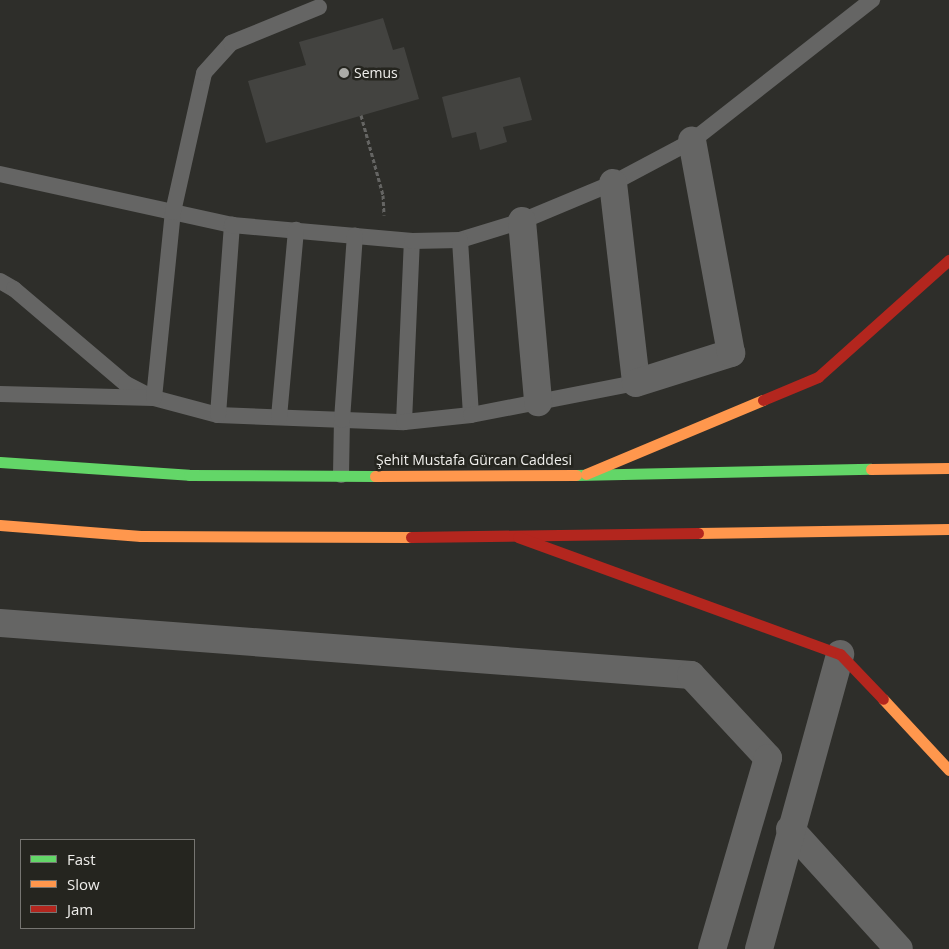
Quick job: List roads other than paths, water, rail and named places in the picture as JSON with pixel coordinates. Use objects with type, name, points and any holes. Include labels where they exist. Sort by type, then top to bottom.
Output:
[{"type":"main road","points":[[586,474],[818,377],[949,260]]},
{"type":"main road","name":"Şehit Mustafa Gürcan Caddesi","points":[[0,462],[189,475],[521,476],[949,468]]},
{"type":"main road","points":[[0,525],[141,536],[518,537],[949,529]]},
{"type":"main road","points":[[518,537],[840,654],[949,770]]},
{"type":"street","points":[[613,184],[636,384],[731,353],[692,142]]},
{"type":"street","points":[[522,221],[538,402]]},
{"type":"street","points":[[0,623],[691,675],[768,758],[712,949]]},
{"type":"street","points":[[759,949],[790,830],[840,654]]},
{"type":"street","points":[[790,830],[899,949]]},
{"type":"lane","points":[[0,174],[232,224],[412,241],[460,240],[522,221],[613,184],[692,142],[872,0]]},
{"type":"lane","points":[[154,398],[173,212],[204,72],[231,43],[319,6]]},
{"type":"lane","points":[[218,415],[232,224]]},
{"type":"lane","points":[[279,417],[296,230]]},
{"type":"lane","points":[[341,475],[342,420],[355,235]]},
{"type":"lane","points":[[460,240],[471,415]]},
{"type":"lane","points":[[404,422],[412,241]]},
{"type":"lane","points":[[0,281],[14,289],[126,384],[154,398],[218,415],[404,422],[471,415],[636,384]]},
{"type":"lane","points":[[0,394],[154,398]]},
{"type":"place","name":"Semus","points":[[344,73]]}]
